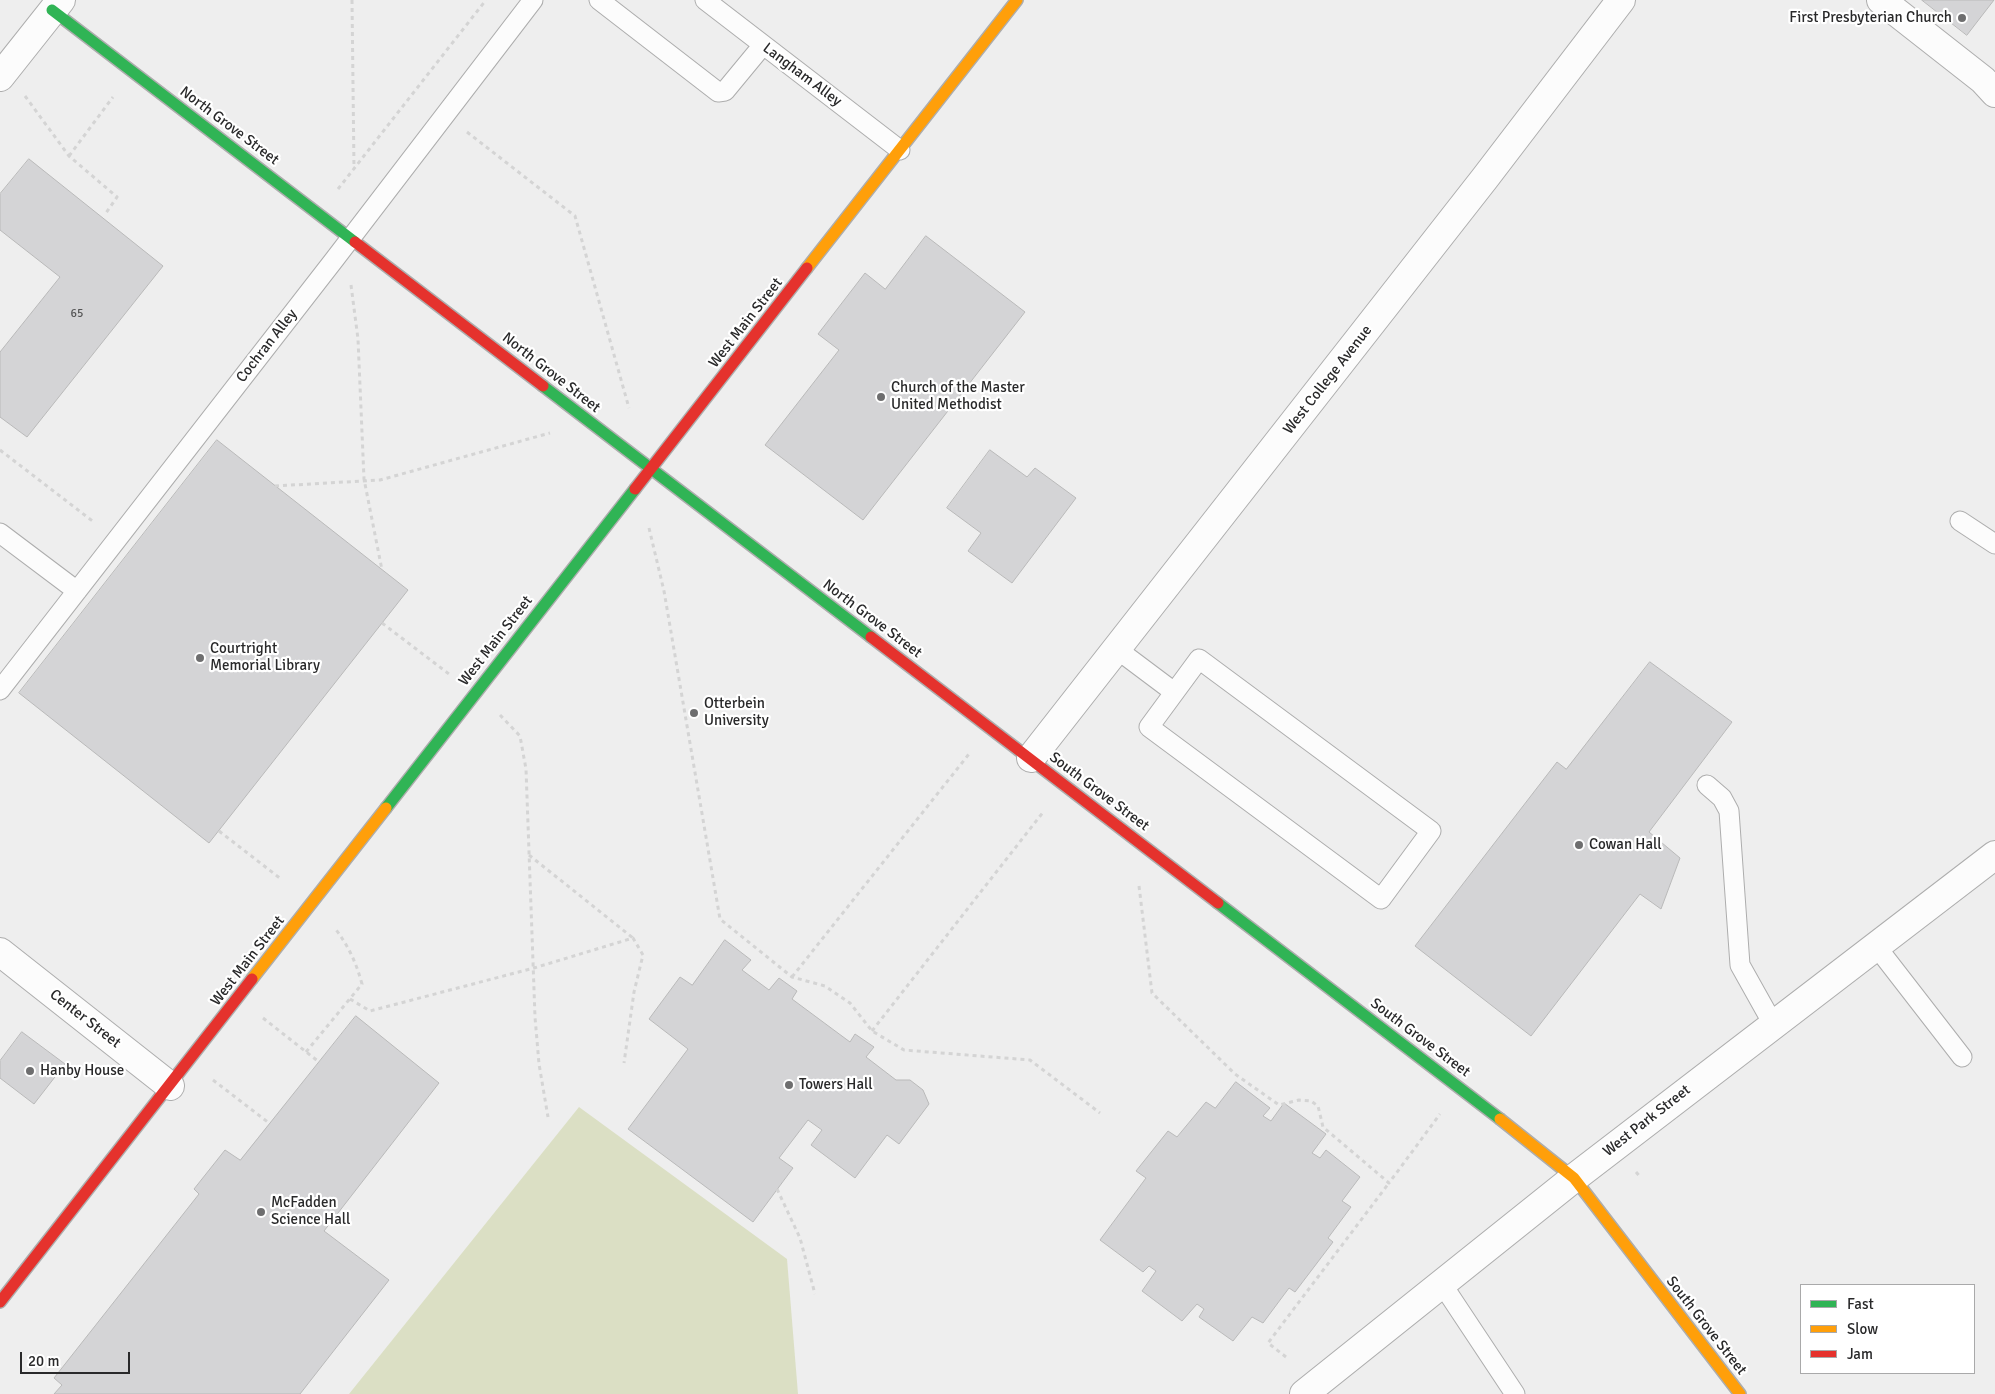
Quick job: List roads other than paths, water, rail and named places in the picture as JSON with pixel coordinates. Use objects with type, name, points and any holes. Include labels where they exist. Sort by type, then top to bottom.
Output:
[{"type":"street","name":"West Main Street","points":[[0,1302],[1016,0]]},
{"type":"street","name":"West College Avenue","points":[[1031,758],[1118,650],[1621,0]]},
{"type":"street","points":[[1881,0],[1983,80],[1995,93]]},
{"type":"street","points":[[10,83],[57,5]]},
{"type":"street","name":"North Grove Street","points":[[57,5],[651,470],[1031,758]]},
{"type":"street","name":"South Grove Street","points":[[1031,758],[1534,1144],[1574,1178],[1740,1394]]},
{"type":"street","name":"West Park Street","points":[[1304,1394],[1574,1178],[1995,855]]},
{"type":"street","name":"Center Street","points":[[0,952],[170,1086]]},
{"type":"lane","name":"Cochran Alley","points":[[0,690],[533,0]]},
{"type":"lane","points":[[599,0],[718,92],[725,91],[763,45]]},
{"type":"lane","name":"Langham Alley","points":[[705,0],[900,150]]},
{"type":"lane","points":[[1960,520],[1995,544]]},
{"type":"lane","points":[[0,533],[77,591]]},
{"type":"lane","points":[[1118,650],[1174,692]]},
{"type":"lane","points":[[1199,659],[1431,831],[1381,899],[1149,727],[1174,692],[1199,659]]},
{"type":"lane","points":[[1707,785],[1722,798],[1729,811],[1740,965],[1773,1024]]},
{"type":"lane","points":[[1876,946],[1962,1057]]},
{"type":"lane","points":[[1442,1284],[1515,1394]]},
{"type":"place","name":"First Presbyterian Church","points":[[1962,18]]},
{"type":"place","name":"Church of the Master United Methodist","points":[[881,397]]},
{"type":"place","name":"Courtright Memorial Library","points":[[200,658]]},
{"type":"place","name":"Otterbein University","points":[[694,713]]},
{"type":"place","name":"Cowan Hall","points":[[1579,845]]},
{"type":"place","name":"Hanby House","points":[[30,1071]]},
{"type":"place","name":"Towers Hall","points":[[789,1085]]},
{"type":"place","name":"McFadden Science Hall","points":[[261,1212]]}]
